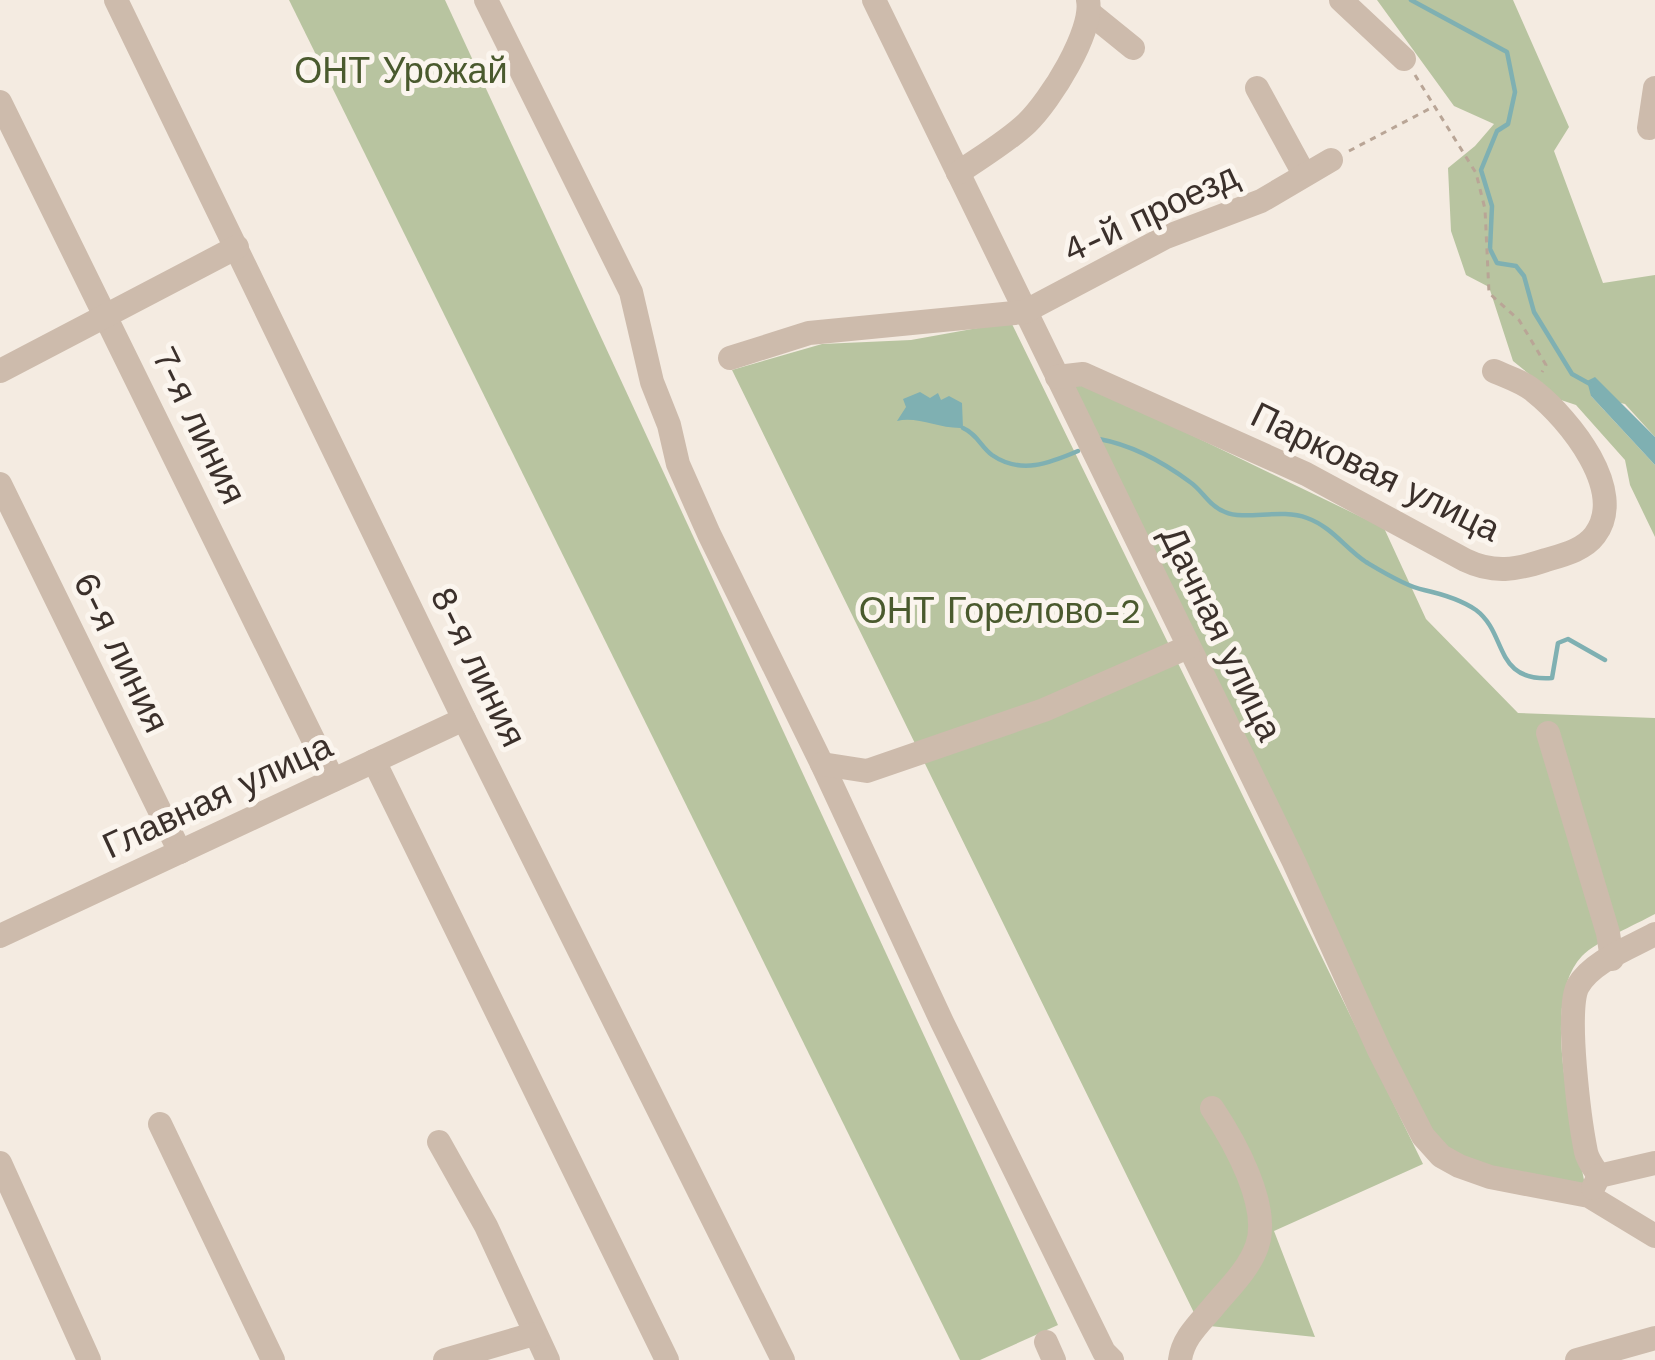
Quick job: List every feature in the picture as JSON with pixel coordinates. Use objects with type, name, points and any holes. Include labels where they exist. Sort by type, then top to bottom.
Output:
[{"type":"street","name":"8-я линия","points":[[116,0],[464,719],[783,1360]]},
{"type":"street","points":[[486,0],[631,292],[678,464],[1011,1166],[1112,1360]]},
{"type":"street","name":"Дачная улица","points":[[874,0],[1423,1136],[1441,1156],[1490,1178],[1594,1186],[1655,1163]]},
{"type":"street","points":[[1341,0],[1404,59]]},
{"type":"street","points":[[958,173],[1029,121],[1072,57],[1089,7],[1133,48]]},
{"type":"street","points":[[1257,88],[1304,174]]},
{"type":"street","points":[[1649,128],[1655,88]]},
{"type":"street","name":"7-я линия","points":[[0,102],[333,780]]},
{"type":"street","name":"4-й проезд","points":[[1024,312],[1166,236],[1261,201],[1331,160]]},
{"type":"street","points":[[0,370],[237,247]]},
{"type":"street","points":[[730,358],[808,333],[1024,312]]},
{"type":"street","name":"Парковая улица","points":[[1058,377],[1083,374],[1306,474],[1486,570],[1503,571],[1573,552],[1595,536],[1604,515],[1606,486],[1568,426],[1532,388],[1494,371]]},
{"type":"street","name":"6-я линия","points":[[0,484],[180,852]]},
{"type":"street","points":[[822,764],[866,771],[1044,710],[1188,647]]},
{"type":"street","name":"Главная улица","points":[[6,934],[464,719]]},
{"type":"street","points":[[1548,733],[1612,959]]},
{"type":"street","points":[[374,761],[667,1360]]},
{"type":"street","points":[[0,907],[6,934]]},
{"type":"street","points":[[1594,1186],[1572,1012],[1577,987],[1594,969],[1655,934]]},
{"type":"street","points":[[1180,1360],[1188,1336],[1245,1268],[1261,1233],[1261,1216],[1241,1157],[1212,1108]]},
{"type":"street","points":[[160,1124],[273,1360]]},
{"type":"street","points":[[439,1142],[486,1226],[548,1360]]},
{"type":"street","points":[[0,1163],[89,1360]]},
{"type":"street","name":"Дачная улица","points":[[1594,1186],[1655,1236]]},
{"type":"street","points":[[445,1360],[534,1334]]},
{"type":"street","points":[[1577,1360],[1655,1338]]},
{"type":"path","points":[[1404,59],[1477,172],[1485,209],[1489,293],[1519,320],[1546,365],[1532,388]]},
{"type":"path","points":[[1331,160],[1433,108]]},
{"type":"green space","name":"ОНТ Урожай","points":[[289,0],[445,0],[1058,1325],[980,1360],[960,1360]]},
{"type":"green space","points":[[1377,0],[1513,0],[1569,127],[1554,151],[1603,283],[1655,275],[1655,437],[1625,404],[1591,396],[1655,465],[1655,537],[1630,485],[1625,460],[1576,405],[1561,400],[1513,361],[1489,287],[1466,275],[1451,231],[1448,168],[1494,124],[1454,106]]},
{"type":"green space","name":"ОНТ Горелово-2","points":[[1011,322],[1423,1164],[1274,1231],[1315,1337],[1200,1325],[732,370],[822,344],[911,340]]},
{"type":"green space","points":[[1067,384],[1086,384],[1384,528],[1426,619],[1518,713],[1655,718],[1655,914],[1582,956],[1569,977],[1562,1003],[1563,1067],[1585,1185],[1491,1169],[1449,1149],[1424,1120]]},
{"type":"water","points":[[1595,377],[1655,437],[1655,465],[1591,396],[1587,381]]},
{"type":"water","points":[[920,392],[962,403],[963,428],[897,421],[906,407],[903,399]]},
{"type":"waterway","points":[[1411,0],[1507,52],[1515,92],[1508,124],[1497,131],[1481,170],[1492,206],[1490,249],[1497,263],[1516,266],[1524,276],[1534,312],[1572,374],[1590,384]]},
{"type":"waterway","points":[[963,428],[992,455],[1014,464],[1046,463],[1078,451]]},
{"type":"waterway","points":[[1099,439],[1158,461],[1225,512],[1307,518],[1394,578],[1470,606],[1486,620],[1510,665],[1520,672],[1552,678],[1558,643],[1568,639],[1605,660]]}]
